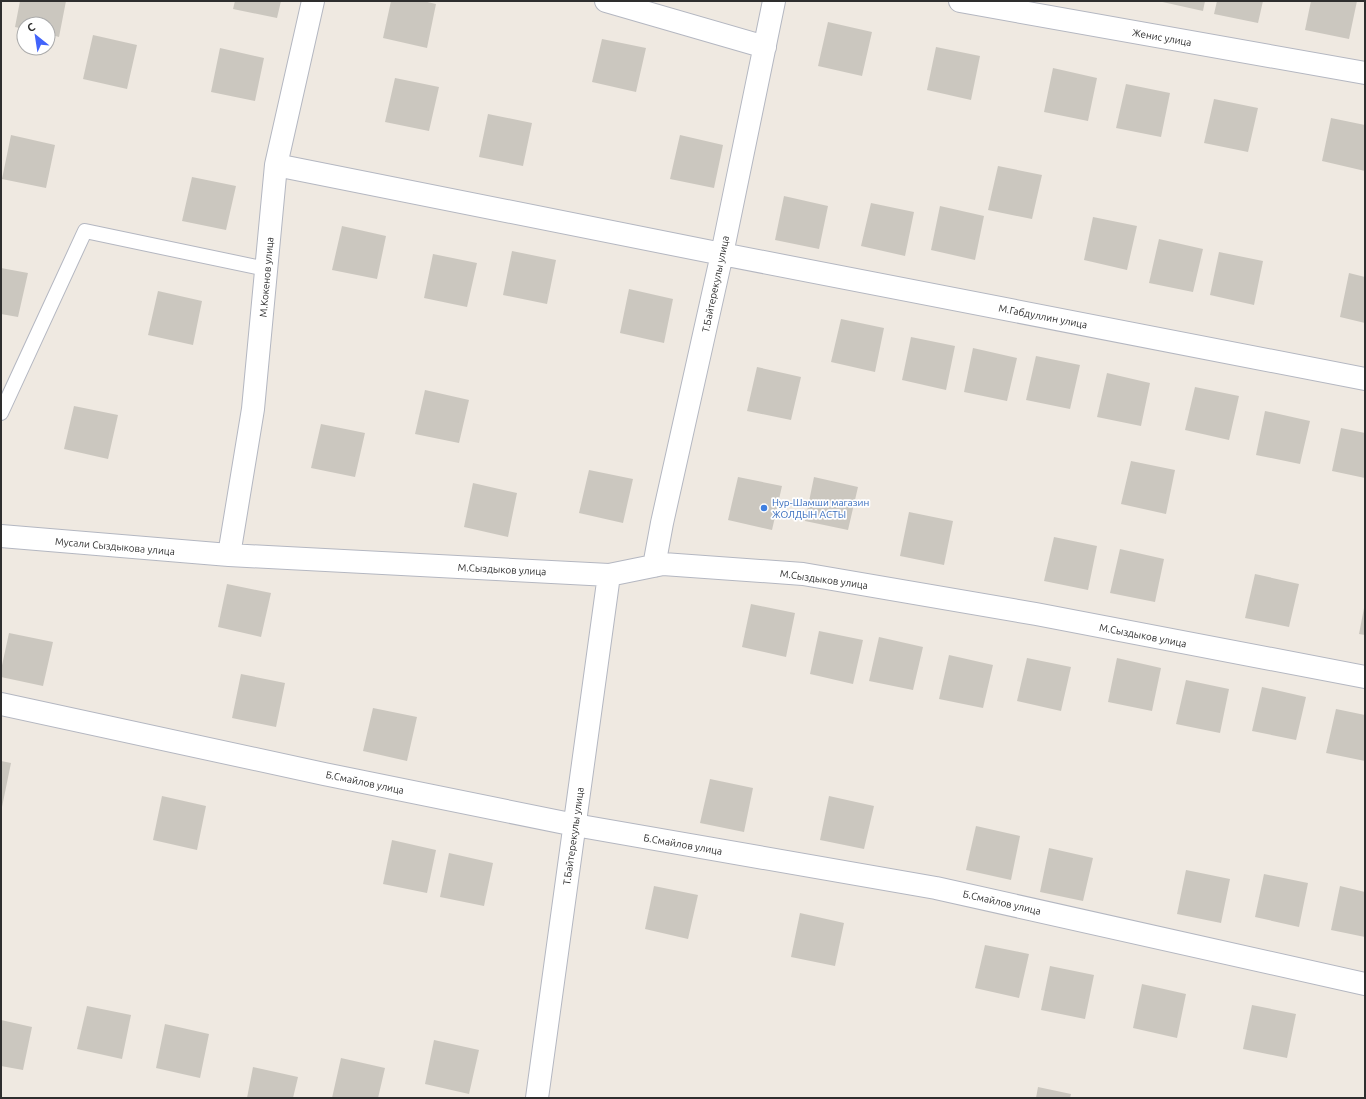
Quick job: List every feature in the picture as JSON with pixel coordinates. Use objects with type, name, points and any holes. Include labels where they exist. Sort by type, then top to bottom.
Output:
[{"type":"street","name":"М.Кокенов улица","points":[[229,555],[253,409],[276,165],[313,1]]},
{"type":"street","points":[[606,1],[764,47]]},
{"type":"street","name":"Т.Байтерекулы улица","points":[[654,566],[662,523],[722,254],[774,1]]},
{"type":"street","name":"Женис улица","points":[[960,1],[1365,74]]},
{"type":"street","name":"М.Габдуллин улица","points":[[276,165],[722,254],[1365,379]]},
{"type":"street","name":"Мусали Сыздыкова улица","points":[[1,536],[229,555]]},
{"type":"street","name":"М.Сыздыков улица","points":[[229,555],[609,575],[663,564],[802,574],[1036,614],[1365,677]]},
{"type":"street","name":"Т.Байтерекулы улица","points":[[537,1098],[609,575]]},
{"type":"street","name":"Б.Смайлов улица","points":[[1,704],[324,774],[575,825],[936,888],[1365,984]]},
{"type":"lane","points":[[1,413],[85,231],[266,269]]},
{"type":"building","points":[[20,1],[66,1],[59,37],[56,36],[56,16],[17,16]]},
{"type":"building","points":[[235,1],[281,1],[277,18],[233,9]]},
{"type":"building","points":[[391,1],[423,1],[436,4],[427,48],[383,38]]},
{"type":"building","points":[[1158,1],[1205,1],[1203,11]]},
{"type":"building","points":[[1217,1],[1263,1],[1258,23],[1214,14]]},
{"type":"building","points":[[1311,1],[1357,1],[1349,39],[1305,30]]},
{"type":"building","points":[[828,22],[872,32],[862,76],[818,66]]},
{"type":"building","points":[[93,35],[137,45],[127,89],[83,79]]},
{"type":"building","points":[[602,39],[646,48],[636,92],[592,82]]},
{"type":"building","points":[[936,47],[980,56],[971,100],[927,90]]},
{"type":"building","points":[[220,48],[264,58],[255,101],[211,92]]},
{"type":"building","points":[[1053,68],[1097,78],[1088,121],[1044,112]]},
{"type":"building","points":[[395,78],[439,87],[429,131],[385,122]]},
{"type":"building","points":[[1126,84],[1170,93],[1161,137],[1116,128]]},
{"type":"building","points":[[1214,99],[1258,108],[1248,152],[1204,143]]},
{"type":"building","points":[[488,114],[532,123],[523,166],[479,157]]},
{"type":"building","points":[[1331,118],[1365,125],[1365,171],[1322,161]]},
{"type":"building","points":[[11,135],[55,145],[46,188],[2,179]]},
{"type":"building","points":[[680,135],[723,145],[714,188],[670,179]]},
{"type":"building","points":[[998,166],[1042,175],[1032,219],[988,210]]},
{"type":"building","points":[[192,177],[236,186],[226,230],[182,221]]},
{"type":"building","points":[[784,196],[828,206],[819,249],[775,240]]},
{"type":"building","points":[[871,203],[914,212],[905,256],[861,246]]},
{"type":"building","points":[[940,206],[984,216],[975,260],[931,250]]},
{"type":"building","points":[[1093,217],[1137,226],[1127,270],[1084,260]]},
{"type":"building","points":[[342,226],[386,236],[377,279],[332,270]]},
{"type":"building","points":[[1159,239],[1203,249],[1193,292],[1149,283]]},
{"type":"building","points":[[512,251],[556,260],[547,304],[503,295]]},
{"type":"building","points":[[1219,252],[1263,261],[1254,305],[1210,295]]},
{"type":"building","points":[[433,254],[477,263],[467,307],[424,298]]},
{"type":"building","points":[[1,268],[28,273],[18,317],[1,314]]},
{"type":"building","points":[[1349,273],[1365,277],[1365,323],[1340,317]]},
{"type":"building","points":[[629,289],[673,299],[664,343],[620,333]]},
{"type":"building","points":[[158,291],[202,301],[193,345],[148,335]]},
{"type":"building","points":[[841,319],[884,328],[875,372],[831,362]]},
{"type":"building","points":[[911,337],[955,346],[946,390],[902,380]]},
{"type":"building","points":[[973,348],[1017,358],[1007,401],[964,392]]},
{"type":"building","points":[[1036,356],[1080,365],[1070,409],[1026,400]]},
{"type":"building","points":[[757,367],[801,377],[791,420],[747,411]]},
{"type":"building","points":[[1107,373],[1150,383],[1141,426],[1097,417]]},
{"type":"building","points":[[1195,387],[1239,396],[1229,440],[1185,430]]},
{"type":"building","points":[[425,390],[469,400],[459,443],[415,434]]},
{"type":"building","points":[[74,406],[118,415],[108,459],[64,449]]},
{"type":"building","points":[[1265,411],[1310,421],[1300,464],[1256,455]]},
{"type":"building","points":[[321,424],[365,433],[355,477],[311,468]]},
{"type":"building","points":[[1341,428],[1365,433],[1365,478],[1332,471]]},
{"type":"building","points":[[1131,461],[1175,470],[1166,514],[1121,504]]},
{"type":"building","points":[[589,470],[633,479],[623,523],[579,513]]},
{"type":"building","points":[[738,477],[782,486],[772,530],[728,520]]},
{"type":"building","points":[[814,477],[858,487],[848,530],[805,521]]},
{"type":"building","points":[[473,483],[517,493],[508,537],[464,527]]},
{"type":"building","points":[[909,512],[953,521],[944,565],[900,556]]},
{"type":"building","points":[[1054,537],[1097,546],[1088,590],[1044,581]]},
{"type":"building","points":[[1120,549],[1164,559],[1155,602],[1110,593]]},
{"type":"building","points":[[1255,574],[1299,584],[1289,627],[1245,618]]},
{"type":"building","points":[[227,584],[271,593],[261,637],[218,627]]},
{"type":"building","points":[[751,604],[795,613],[786,657],[742,647]]},
{"type":"building","points":[[1365,608],[1365,635],[1359,634]]},
{"type":"building","points":[[819,631],[863,640],[853,684],[810,674]]},
{"type":"building","points":[[9,633],[53,642],[43,686],[1,677],[1,670]]},
{"type":"building","points":[[879,637],[923,647],[913,690],[869,681]]},
{"type":"building","points":[[949,655],[993,665],[983,708],[939,699]]},
{"type":"building","points":[[1027,658],[1071,667],[1061,711],[1017,701]]},
{"type":"building","points":[[1117,658],[1161,668],[1152,711],[1108,702]]},
{"type":"building","points":[[241,674],[285,683],[276,727],[232,718]]},
{"type":"building","points":[[1186,680],[1229,689],[1220,733],[1176,724]]},
{"type":"building","points":[[1262,687],[1306,697],[1296,740],[1252,731]]},
{"type":"building","points":[[373,708],[417,717],[407,761],[363,751]]},
{"type":"building","points":[[1336,709],[1365,715],[1365,761],[1326,753]]},
{"type":"building","points":[[1,761],[11,763],[2,807],[1,807]]},
{"type":"building","points":[[710,779],[753,788],[744,832],[700,823]]},
{"type":"building","points":[[162,796],[206,806],[197,850],[153,840]]},
{"type":"building","points":[[829,796],[874,806],[864,849],[820,840]]},
{"type":"building","points":[[976,826],[1020,836],[1011,880],[966,870]]},
{"type":"building","points":[[392,840],[436,850],[427,893],[383,884]]},
{"type":"building","points":[[1049,848],[1093,858],[1083,901],[1040,892]]},
{"type":"building","points":[[449,853],[493,863],[484,906],[440,897]]},
{"type":"building","points":[[1186,870],[1230,879],[1221,923],[1177,914]]},
{"type":"building","points":[[1264,874],[1308,883],[1299,927],[1255,917]]},
{"type":"building","points":[[654,886],[698,895],[688,939],[645,929]]},
{"type":"building","points":[[1340,886],[1365,892],[1365,937],[1331,930]]},
{"type":"building","points":[[800,913],[844,923],[835,966],[791,957]]},
{"type":"building","points":[[985,945],[1029,954],[1019,998],[975,988]]},
{"type":"building","points":[[1050,966],[1094,975],[1085,1019],[1041,1010]]},
{"type":"building","points":[[1142,984],[1186,994],[1177,1038],[1133,1028]]},
{"type":"building","points":[[1252,1005],[1296,1014],[1287,1058],[1243,1049]]},
{"type":"building","points":[[87,1006],[131,1015],[122,1059],[77,1049]]},
{"type":"building","points":[[1,1020],[32,1027],[23,1070],[1,1066]]},
{"type":"building","points":[[165,1024],[209,1034],[200,1078],[156,1068]]},
{"type":"building","points":[[434,1040],[479,1050],[469,1094],[425,1084]]},
{"type":"building","points":[[341,1058],[385,1068],[378,1098],[332,1098]]},
{"type":"building","points":[[253,1067],[298,1077],[293,1098],[247,1098]]},
{"type":"building","points":[[1038,1087],[1071,1094],[1070,1098],[1036,1098]]},
{"type":"place","name":"Нур-Шамши магазин ЖОЛДЫН АСТЫ","points":[[764,508]]}]
